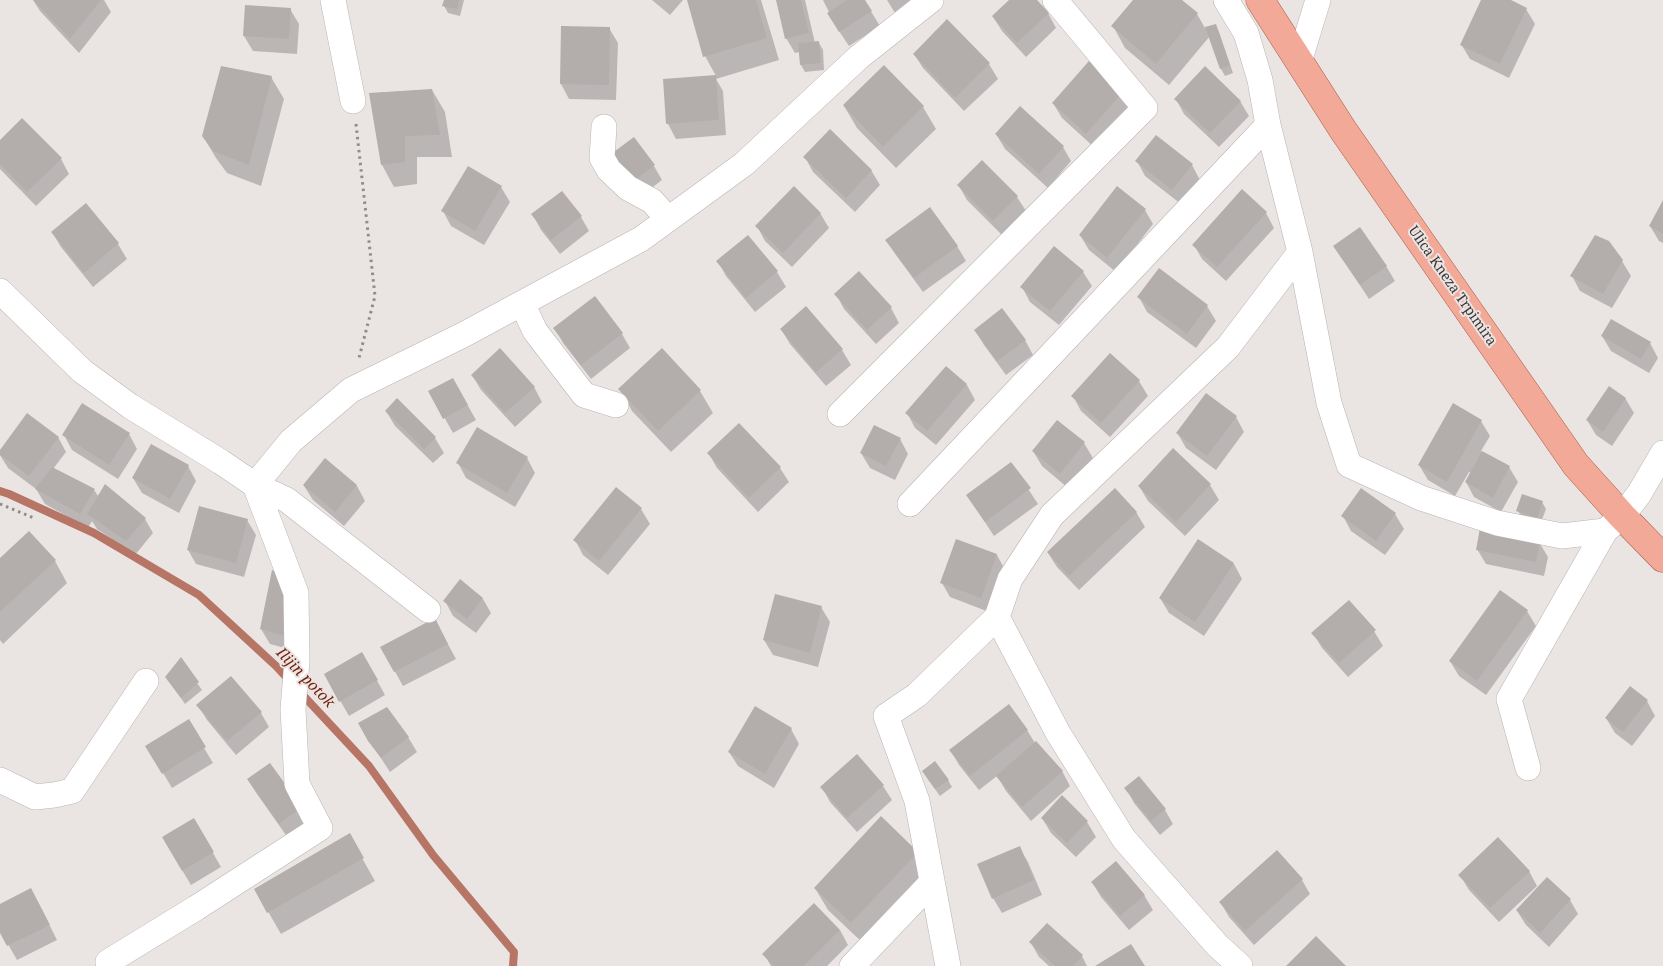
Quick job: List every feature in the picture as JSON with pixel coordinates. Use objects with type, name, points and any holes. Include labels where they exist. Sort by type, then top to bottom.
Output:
[{"type":"main road","name":"Ulica Kneza Trpimira","points":[[1260,0],[1344,130],[1576,465],[1614,524],[1663,558]]},
{"type":"street","points":[[333,0],[353,101]]},
{"type":"street","points":[[255,485],[291,441],[351,390],[463,335],[641,239],[744,164],[859,57],[931,0]]},
{"type":"street","points":[[840,414],[1145,108],[1055,0]]},
{"type":"street","points":[[1226,0],[1246,33],[1260,80],[1268,126],[1300,252],[1329,403],[1349,465],[1421,498],[1497,523],[1562,536],[1614,524]]},
{"type":"street","points":[[1299,62],[1318,0]]},
{"type":"street","points":[[910,504],[1268,126]]},
{"type":"street","points":[[604,127],[602,158],[610,170],[628,188],[652,201],[668,219]]},
{"type":"street","points":[[948,966],[917,801],[886,716],[917,695],[997,617],[1010,579],[1052,515],[1228,347],[1300,252]]},
{"type":"street","points":[[0,291],[82,371],[130,406],[255,485],[287,500],[428,610]]},
{"type":"street","points":[[522,303],[535,330],[584,395],[616,405]]},
{"type":"street","points":[[1528,768],[1509,699],[1614,524],[1639,494],[1663,453]]},
{"type":"street","points":[[108,962],[320,828],[297,784],[293,709],[297,661],[296,592],[255,485]]},
{"type":"street","points":[[997,617],[1058,733],[1124,839],[1217,945],[1240,966]]},
{"type":"street","points":[[0,780],[34,797],[72,791],[146,681]]},
{"type":"street","points":[[852,966],[932,882]]},
{"type":"path","points":[[351,390],[375,296],[353,101]]},
{"type":"path","points":[[0,504],[34,518]]},
{"type":"building","points":[[33,0],[101,0],[70,39]]},
{"type":"building","points":[[444,0],[459,0],[457,9],[442,6]]},
{"type":"building","points":[[687,0],[756,0],[767,38],[703,57]]},
{"type":"building","points":[[776,0],[801,0],[809,33],[785,39]]},
{"type":"building","points":[[847,0],[865,0],[872,11],[839,32],[827,13]]},
{"type":"building","points":[[1009,0],[1037,0],[1049,13],[1017,43],[992,16]]},
{"type":"building","points":[[1133,0],[1182,0],[1198,13],[1156,64],[1111,26]]},
{"type":"building","points":[[1481,0],[1511,0],[1527,8],[1500,64],[1460,45]]},
{"type":"building","points":[[245,5],[291,8],[289,39],[243,36]]},
{"type":"building","points":[[947,19],[990,63],[955,98],[913,54]]},
{"type":"building","points":[[1216,24],[1230,65],[1220,69],[1205,27]]},
{"type":"building","points":[[561,26],[610,27],[609,85],[560,84]]},
{"type":"building","points":[[819,41],[821,63],[800,65],[798,43]]},
{"type":"building","points":[[1089,61],[1123,92],[1086,134],[1052,103]]},
{"type":"building","points":[[884,65],[924,106],[883,147],[843,105]]},
{"type":"building","points":[[221,66],[272,76],[249,165],[213,151],[202,136]]},
{"type":"building","points":[[1205,66],[1241,101],[1210,133],[1174,99]]},
{"type":"building","points":[[716,75],[719,120],[666,124],[663,79]]},
{"type":"building","points":[[432,89],[440,135],[405,136],[405,162],[381,165],[369,93]]},
{"type":"building","points":[[1020,106],[1064,146],[1039,174],[995,134]]},
{"type":"building","points":[[22,118],[62,158],[27,192],[0,164],[0,140]]},
{"type":"building","points":[[830,129],[872,170],[846,198],[803,157]]},
{"type":"building","points":[[1156,135],[1193,164],[1172,190],[1135,161]]},
{"type":"building","points":[[634,137],[655,165],[628,185],[607,157]]},
{"type":"building","points":[[982,160],[1018,196],[993,221],[957,185]]},
{"type":"building","points":[[468,166],[502,186],[475,231],[441,211]]},
{"type":"building","points":[[794,186],[821,213],[783,253],[755,226]]},
{"type":"building","points":[[1117,186],[1146,209],[1107,258],[1079,235]]},
{"type":"building","points":[[1242,189],[1267,212],[1217,267],[1192,245]]},
{"type":"building","points":[[562,191],[582,216],[551,240],[531,214]]},
{"type":"building","points":[[1663,200],[1663,234],[1649,226]]},
{"type":"building","points":[[86,203],[119,243],[84,273],[51,232]]},
{"type":"building","points":[[930,207],[958,246],[914,278],[885,240]]},
{"type":"building","points":[[1360,227],[1387,266],[1360,285],[1333,246]]},
{"type":"building","points":[[748,235],[778,271],[746,298],[716,261]]},
{"type":"building","points":[[1595,235],[1609,241],[1623,260],[1603,294],[1570,276]]},
{"type":"building","points":[[1054,246],[1084,271],[1050,311],[1020,287]]},
{"type":"building","points":[[1159,268],[1208,305],[1187,334],[1137,297]]},
{"type":"building","points":[[859,271],[892,307],[867,330],[834,294]]},
{"type":"building","points":[[595,296],[623,333],[581,365],[553,328]]},
{"type":"building","points":[[806,306],[843,349],[816,372],[780,329]]},
{"type":"building","points":[[1002,308],[1026,340],[997,361],[974,330]]},
{"type":"building","points":[[1611,319],[1651,342],[1641,359],[1601,336]]},
{"type":"building","points":[[500,348],[535,387],[505,413],[471,375]]},
{"type":"building","points":[[662,348],[701,390],[658,431],[618,389]]},
{"type":"building","points":[[1110,353],[1140,380],[1101,423],[1071,396]]},
{"type":"building","points":[[946,366],[967,384],[927,431],[905,413]]},
{"type":"building","points":[[453,378],[468,405],[443,419],[428,391]]},
{"type":"building","points":[[1609,386],[1626,398],[1603,432],[1586,420]]},
{"type":"building","points":[[1206,393],[1237,416],[1207,456],[1176,433]]},
{"type":"building","points":[[397,398],[436,437],[424,449],[385,411]]},
{"type":"building","points":[[82,403],[130,433],[109,465],[62,435]]},
{"type":"building","points":[[1453,403],[1482,420],[1447,482],[1418,465]]},
{"type":"building","points":[[27,413],[59,437],[29,476],[0,455],[0,450]]},
{"type":"building","points":[[1057,420],[1085,442],[1060,474],[1032,451]]},
{"type":"building","points":[[739,423],[781,467],[749,498],[707,453]]},
{"type":"building","points":[[874,425],[901,438],[886,466],[860,453]]},
{"type":"building","points":[[477,427],[528,457],[507,493],[456,463]]},
{"type":"building","points":[[151,444],[189,465],[170,499],[132,478]]},
{"type":"building","points":[[1173,448],[1211,484],[1176,522],[1138,486]]},
{"type":"building","points":[[1482,451],[1510,466],[1493,498],[1465,482]]},
{"type":"building","points":[[325,458],[357,485],[335,512],[303,485]]},
{"type":"building","points":[[1011,462],[1031,488],[985,522],[966,495]]},
{"type":"building","points":[[52,467],[95,489],[80,514],[35,489]]},
{"type":"building","points":[[105,484],[146,518],[126,541],[87,514]]},
{"type":"building","points":[[616,487],[642,508],[599,561],[573,540]]},
{"type":"building","points":[[1115,488],[1137,512],[1069,576],[1047,552]]},
{"type":"building","points":[[1361,488],[1396,513],[1376,541],[1341,516]]},
{"type":"building","points":[[1522,494],[1543,501],[1537,518],[1516,511]]},
{"type":"building","points":[[199,506],[248,519],[236,563],[187,550]]},
{"type":"building","points":[[1480,528],[1540,541],[1536,562],[1476,550]]},
{"type":"building","points":[[29,531],[56,560],[0,612],[0,558]]},
{"type":"building","points":[[956,539],[997,554],[981,598],[940,583]]},
{"type":"building","points":[[1198,539],[1234,563],[1195,622],[1159,598]]},
{"type":"building","points":[[272,570],[282,574],[291,638],[260,629]]},
{"type":"building","points":[[460,579],[483,598],[467,619],[443,601]]},
{"type":"building","points":[[1500,590],[1528,610],[1477,681],[1449,661]]},
{"type":"building","points":[[775,594],[822,606],[810,653],[763,640]]},
{"type":"building","points":[[1349,600],[1376,630],[1339,663],[1311,633]]},
{"type":"building","points":[[435,618],[448,644],[394,672],[380,647]]},
{"type":"building","points":[[362,652],[378,680],[339,702],[324,674]]},
{"type":"building","points":[[181,657],[199,682],[181,698],[165,677]]},
{"type":"building","points":[[231,676],[262,712],[227,741],[196,705]]},
{"type":"building","points":[[1630,686],[1648,700],[1623,732],[1605,718]]},
{"type":"building","points":[[1009,704],[1028,730],[970,776],[949,750]]},
{"type":"building","points":[[755,706],[792,728],[765,774],[728,752]]},
{"type":"building","points":[[387,707],[409,737],[381,758],[368,741],[358,723]]},
{"type":"building","points":[[189,719],[206,747],[162,774],[145,746]]},
{"type":"building","points":[[1036,741],[1063,771],[1022,807],[996,776]]},
{"type":"building","points":[[857,754],[884,785],[847,818],[820,787]]},
{"type":"building","points":[[935,761],[949,780],[935,789],[922,771]]},
{"type":"building","points":[[270,763],[302,807],[279,824],[247,779]]},
{"type":"building","points":[[1139,776],[1166,809],[1151,821],[1124,788]]},
{"type":"building","points":[[1062,795],[1088,821],[1067,843],[1041,818]]},
{"type":"building","points":[[881,816],[918,852],[851,923],[814,888]]},
{"type":"building","points":[[194,818],[214,852],[182,871],[162,837]]},
{"type":"building","points":[[350,833],[364,858],[267,913],[254,889]]},
{"type":"building","points":[[1498,837],[1530,871],[1490,908],[1458,875]]},
{"type":"building","points":[[1020,846],[1034,880],[992,899],[977,864]]},
{"type":"building","points":[[1277,850],[1303,879],[1245,931],[1219,902]]},
{"type":"building","points":[[1116,861],[1145,895],[1120,916],[1091,882]]},
{"type":"building","points":[[1547,877],[1571,899],[1540,933],[1516,910]]},
{"type":"building","points":[[31,888],[50,925],[7,946],[0,933],[0,904]]},
{"type":"building","points":[[814,903],[840,930],[804,966],[774,966],[762,954]]},
{"type":"building","points":[[1047,923],[1083,955],[1073,966],[1055,966],[1029,942]]},
{"type":"building","points":[[1316,936],[1346,966],[1286,966]]},
{"type":"building","points":[[1131,944],[1145,966],[1095,966]]},
{"type":"waterway","name":"Ilijin potok","points":[[0,491],[94,533],[199,595],[289,680]]},
{"type":"waterway","name":"Ilijin potok","points":[[300,692],[369,766],[433,855],[514,952],[513,966]]}]
